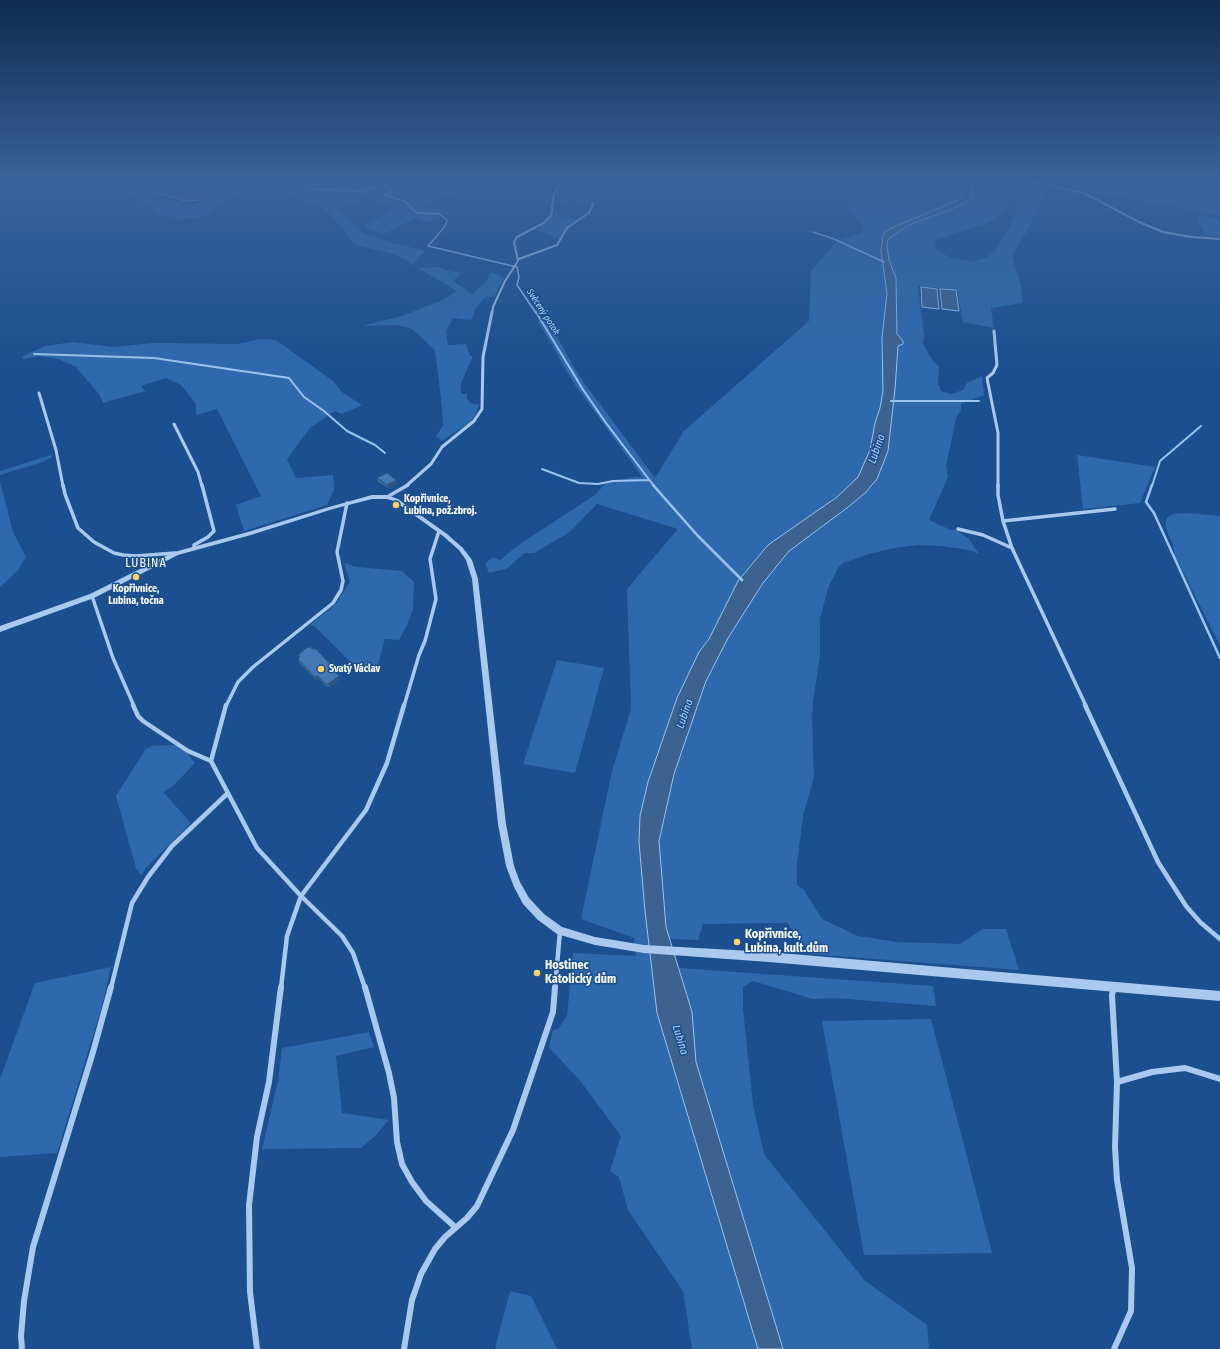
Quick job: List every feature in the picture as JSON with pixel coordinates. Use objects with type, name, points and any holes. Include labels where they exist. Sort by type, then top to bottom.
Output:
[{"type":"street","points":[[388,497],[412,482],[428,468],[442,447],[474,422],[482,409],[483,357],[493,307],[505,281],[518,259],[514,246],[515,241]]},
{"type":"street","points":[[518,259],[525,258],[557,245],[559,241]]},
{"type":"street","points":[[994,331],[997,366],[994,373],[987,378],[998,433],[998,495],[1003,521],[1012,548],[1158,862],[1186,906],[1200,922],[1220,939]]},
{"type":"street","points":[[39,393],[56,450],[64,494],[78,528],[94,542],[114,553],[136,556],[176,553],[347,503],[372,497],[388,497],[396,500],[439,531],[466,554],[472,567],[475,579],[502,824],[512,870],[516,884],[526,901],[541,917],[560,931],[595,941],[644,949],[769,957],[1220,996]]},
{"type":"street","points":[[174,424],[198,472],[213,523],[214,531],[208,537],[194,545],[194,548]]},
{"type":"street","points":[[211,761],[227,702],[238,682],[253,667],[333,603],[341,590],[342,581],[337,552],[347,503]]},
{"type":"street","points":[[1003,521],[1115,509]]},
{"type":"street","points":[[958,529],[983,535],[1012,548]]},
{"type":"street","points":[[257,1349],[250,1292],[248,1219],[250,1189],[257,1137],[269,1082],[287,936],[301,896],[366,810],[378,786],[396,735],[436,599],[430,559],[436,536],[439,531]]},
{"type":"street","points":[[0,629],[92,596],[176,553]]},
{"type":"street","points":[[92,596],[113,658],[138,716],[143,721],[188,750],[211,761],[257,848],[301,896],[342,936],[353,953],[361,973],[389,1073],[394,1098],[397,1142],[402,1164],[412,1182],[426,1201],[454,1227]]},
{"type":"street","points":[[22,1349],[21,1336],[24,1301],[33,1247],[93,1052],[132,903],[148,877],[172,846],[228,793]]},
{"type":"street","points":[[404,1349],[412,1300],[421,1274],[435,1249],[454,1227],[467,1218],[477,1206],[513,1130],[553,1012],[560,931]]},
{"type":"street","points":[[1114,987],[1112,995],[1117,1082],[1115,1147],[1117,1180],[1132,1268],[1131,1312],[1114,1349]]},
{"type":"street","points":[[1117,1082],[1152,1072],[1185,1068],[1220,1079]]},
{"type":"shaded area","points":[[353,241],[386,241],[425,251],[414,262],[413,266],[405,259],[390,253],[356,245]]},
{"type":"shaded area","points":[[837,241],[882,241],[881,251],[887,293],[882,338],[883,391],[870,450],[858,477],[837,497],[768,545],[738,581],[709,639],[699,652],[677,698],[648,782],[640,816],[639,842],[645,911],[657,1013],[758,1349],[692,1349],[683,1291],[628,1210],[619,1177],[610,1171],[621,1136],[581,1082],[549,1047],[553,1030],[558,1029],[567,1016],[573,953],[636,956],[634,938],[581,919],[612,771],[631,709],[627,589],[678,529],[597,504],[570,532],[534,553],[525,553],[506,569],[489,573],[485,563],[493,557],[500,560],[520,544],[595,495],[606,483],[636,477],[643,478],[573,382],[538,321],[552,313],[548,321],[579,376],[655,478],[684,431],[809,321],[811,271]]},
{"type":"shaded area","points":[[888,241],[934,241],[933,245],[939,252],[952,258],[973,261],[986,258],[995,251],[1001,241],[1021,241],[1012,255],[1021,286],[1022,303],[991,308],[994,328],[963,322],[957,290],[918,286],[924,336],[923,344],[933,361],[939,366],[938,383],[941,391],[951,394],[963,390],[967,383],[982,376],[984,395],[961,404],[961,410],[956,418],[946,466],[948,477],[929,520],[951,530],[956,530],[969,539],[979,554],[969,550],[941,546],[918,545],[894,548],[869,554],[843,563],[838,568],[828,588],[820,619],[820,656],[812,717],[814,777],[803,816],[797,864],[797,885],[804,890],[822,919],[858,936],[897,942],[960,944],[983,929],[1006,929],[1019,970],[810,954],[787,923],[703,924],[698,940],[670,939],[666,927],[659,841],[674,774],[706,681],[728,638],[763,583],[789,551],[865,493],[888,451],[898,346],[896,278],[889,260]]},
{"type":"shaded area","points":[[438,267],[461,273],[453,281],[472,294],[486,282],[491,272],[504,278],[494,297],[486,296],[476,308],[471,320],[453,318],[446,331],[448,345],[466,344],[470,356],[473,356],[461,383],[461,394],[467,394],[467,399],[470,403],[479,405],[470,422],[442,441],[436,436],[443,426],[435,350],[412,329],[398,325],[362,326],[402,316],[445,299],[457,291],[418,268]]},
{"type":"shaded area","points":[[260,339],[276,340],[333,381],[343,393],[362,405],[342,414],[335,411],[310,428],[287,459],[296,478],[333,475],[334,490],[327,505],[244,531],[236,505],[261,496],[217,409],[196,415],[196,404],[181,385],[166,378],[141,386],[145,391],[103,403],[99,394],[76,367],[58,359],[40,356],[23,359],[23,356],[45,346],[73,342],[113,347],[154,343],[237,344]]},
{"type":"shaded area","points":[[51,455],[52,457],[43,462],[0,475],[0,471]]},
{"type":"shaded area","points":[[1077,455],[1155,467],[1140,503],[1083,509]]},
{"type":"shaded area","points":[[0,482],[13,532],[26,557],[18,570],[0,587]]},
{"type":"shaded area","points":[[1186,513],[1220,516],[1220,645],[1175,556],[1173,544],[1168,534],[1165,522],[1167,518],[1174,514]]},
{"type":"shaded area","points":[[344,563],[357,567],[402,571],[414,582],[413,610],[407,625],[399,640],[385,639],[376,672],[358,669],[314,626],[310,625],[335,605],[350,582]]},
{"type":"shaded area","points":[[557,660],[604,668],[575,773],[523,764]]},
{"type":"shaded area","points":[[180,745],[195,763],[172,787],[163,792],[191,823],[147,867],[141,875],[136,868],[116,796],[145,750],[152,746]]},
{"type":"shaded area","points":[[111,967],[102,1006],[57,1153],[0,1157],[0,1079],[35,983]]},
{"type":"shaded area","points":[[679,968],[933,986],[936,1006],[835,998],[813,999],[753,981],[743,987],[743,1009],[753,1105],[764,1154],[865,1281],[927,1325],[929,1349],[783,1349],[696,1062],[692,1012]]},
{"type":"shaded area","points":[[931,1019],[992,1253],[864,1255],[822,1021]]},
{"type":"shaded area","points":[[369,1032],[374,1047],[336,1056],[342,1113],[389,1120],[375,1136],[361,1148],[262,1149],[278,1081],[282,1048]]},
{"type":"shaded area","points":[[510,1291],[531,1296],[557,1349],[495,1349]]},
{"type":"water","name":"Lubina","points":[[882,241],[888,241],[889,260],[896,278],[897,334],[903,341],[903,344],[898,346],[888,451],[877,479],[865,493],[789,551],[763,583],[728,638],[706,681],[674,774],[659,841],[666,927],[692,1012],[696,1062],[783,1349],[758,1349],[657,1013],[645,911],[639,842],[640,816],[648,782],[677,698],[699,652],[709,639],[738,581],[768,545],[837,497],[858,477],[870,450],[883,391],[882,338],[887,293],[881,251]]},
{"type":"water","points":[[921,287],[937,289],[939,309],[922,307]]},
{"type":"water","points":[[940,289],[956,290],[959,311],[942,309]]},
{"type":"building","points":[[387,473],[396,480],[387,485],[377,478]]},
{"type":"building","name":"Svatý Václav","points":[[311,647],[312,649],[316,649],[339,676],[328,684],[326,684],[318,676],[315,677],[298,659],[300,657],[298,655],[306,648]]},
{"type":"waterway","name":"Svěcený potok","points":[[432,241],[428,246],[517,267],[519,277],[517,285],[536,313]]},
{"type":"waterway","points":[[838,241],[884,262]]},
{"type":"waterway","name":"Svěcený potok","points":[[536,312],[582,388],[606,423],[654,486]]},
{"type":"waterway","points":[[34,354],[154,358],[289,378],[304,397],[324,411],[347,431],[375,445],[385,453]]},
{"type":"waterway","points":[[891,401],[979,401]]},
{"type":"waterway","points":[[1152,486],[1160,461],[1201,426]]},
{"type":"waterway","points":[[542,469],[579,483],[598,484],[613,481],[649,480]]},
{"type":"waterway","name":"Svěcený potok","points":[[653,485],[698,536],[742,580]]},
{"type":"waterway","points":[[1152,485],[1146,502],[1154,513],[1220,658]]},
{"type":"place","name":"Kopřivnice, Lubina, pož.zbroj.","points":[[396,505]]},
{"type":"place","name":"Kopřivnice, Lubina, točna","points":[[136,577]]},
{"type":"place","name":"Svatý Václav","points":[[321,669]]},
{"type":"place","name":"Kopřivnice, Lubina, kult.dům","points":[[737,942]]},
{"type":"place","name":"Hostinec Katolický dům","points":[[537,973]]},
{"type":"district","name":"LUBINA","points":[[146,564]]}]
